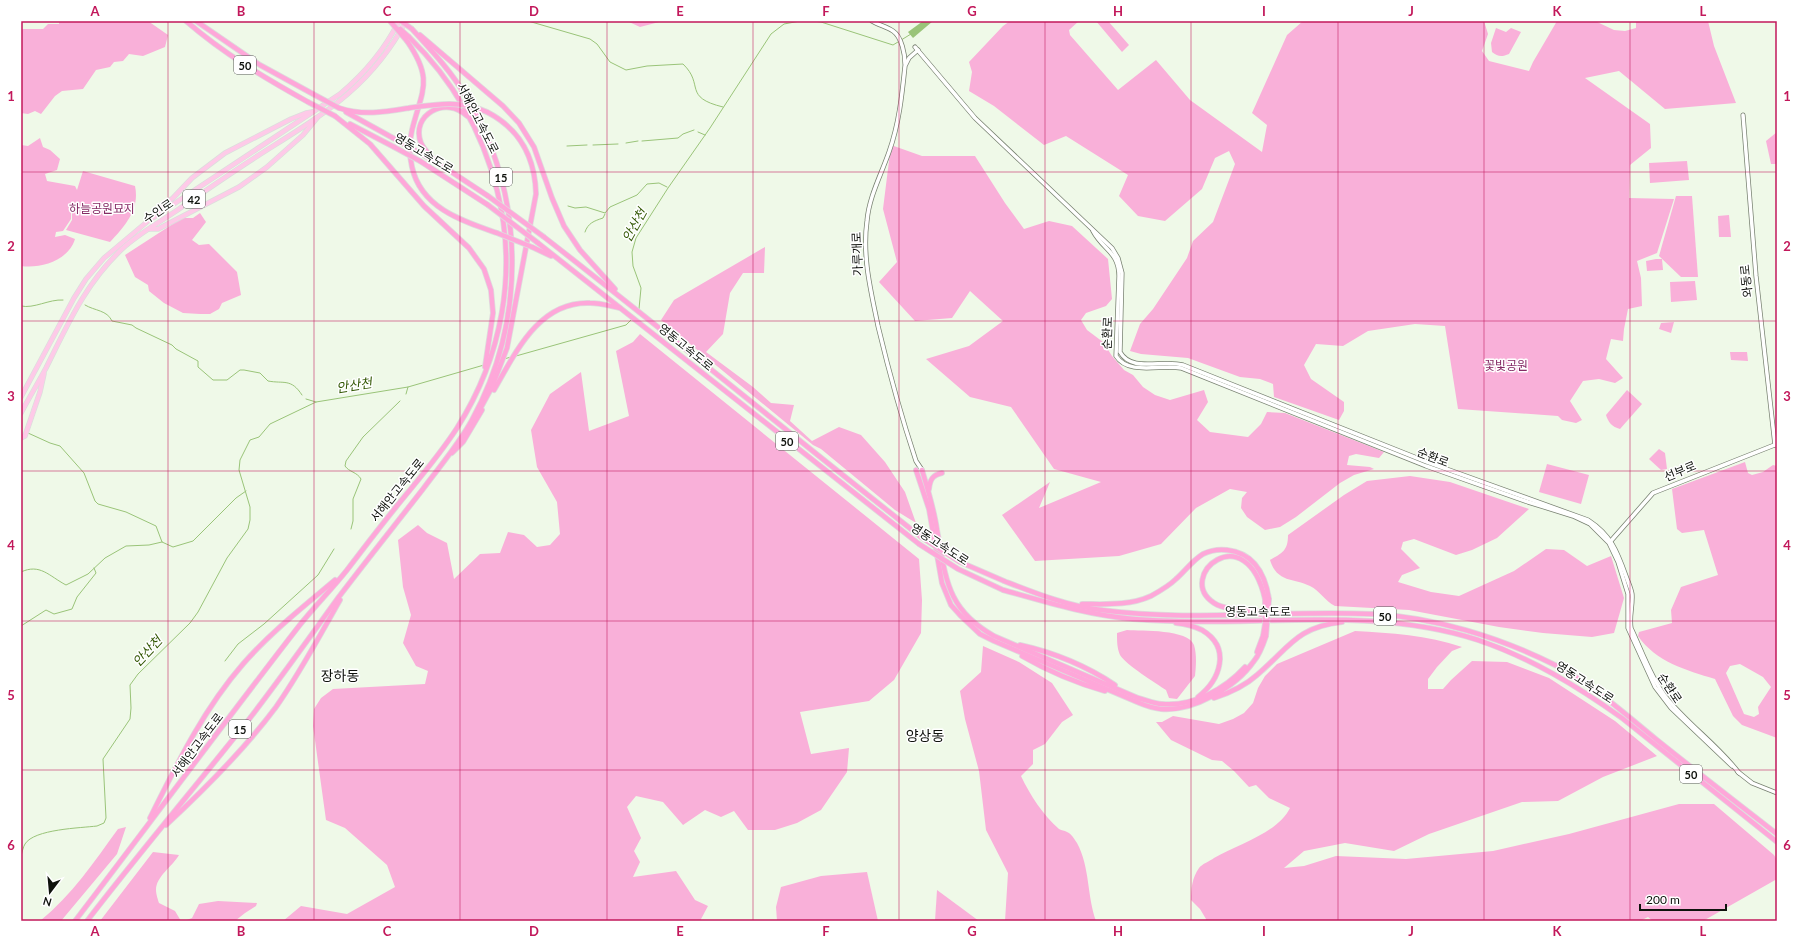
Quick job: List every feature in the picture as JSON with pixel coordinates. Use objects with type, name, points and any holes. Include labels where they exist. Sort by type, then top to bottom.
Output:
[{"type":"highway","name":"영동고속도로","points":[[186,21],[256,73],[420,161],[488,205],[656,335],[788,442],[919,544],[958,569],[1004,590],[1062,607],[1101,615],[1160,620],[1233,621],[1330,619],[1373,621],[1437,630],[1477,640],[1515,654],[1553,672],[1584,692],[1622,718],[1660,750],[1777,842]]},
{"type":"highway","name":"영동고속도로","points":[[196,21],[260,65],[440,164],[488,196],[544,237],[626,301],[804,446],[921,537],[960,562],[1045,597],[1071,605],[1100,610],[1137,614],[1186,615],[1373,614],[1438,624],[1479,634],[1518,648],[1576,678],[1626,714],[1665,747],[1777,834]]},
{"type":"highway","name":"서해안고속도로","points":[[75,921],[145,827],[304,620],[346,572],[382,524],[437,456],[462,419],[483,377],[493,350],[502,316],[507,270],[503,211],[488,160],[459,96],[434,62],[408,39],[391,21]]},
{"type":"highway","name":"서해안고속도로","points":[[87,921],[252,714],[352,580],[467,433],[491,376],[508,318],[513,271],[509,212],[500,173],[488,139],[465,95],[438,58],[412,29],[400,21]]},
{"type":"highway","points":[[412,29],[503,106],[520,123],[534,146],[552,198],[564,226],[580,250],[626,301]]},
{"type":"highway","points":[[408,39],[419,61],[423,82],[422,98],[410,142],[410,158],[416,180],[424,193],[442,210],[463,220],[532,247],[565,264]]},
{"type":"highway","points":[[339,108],[351,112],[375,113],[454,103],[469,105],[487,112],[507,125],[521,141],[530,160],[536,187],[536,200],[501,373]]},
{"type":"highway","points":[[440,164],[427,152],[421,143],[420,131],[425,118],[432,110],[447,106],[461,110],[471,120]]},
{"type":"highway","points":[[335,116],[366,139],[424,206],[461,240],[477,258],[488,279],[493,301],[492,325],[483,377]]},
{"type":"highway","points":[[467,433],[501,373],[533,328],[545,317],[567,306],[591,303],[622,309]]},
{"type":"highway","points":[[916,470],[929,509],[942,583],[946,595],[951,605],[971,627],[980,634],[1138,700],[1161,706],[1191,705],[1217,697],[1244,684],[1257,675],[1291,642],[1313,628],[1335,623],[1373,621]]},
{"type":"highway","points":[[922,470],[934,510],[946,578],[955,601],[971,621],[1043,668],[1086,686],[1124,694]]},
{"type":"highway","points":[[928,490],[931,479],[942,472]]},
{"type":"highway","points":[[1071,605],[1114,604],[1138,601],[1164,588],[1196,559],[1204,554],[1222,550],[1242,553],[1256,565],[1265,582],[1267,599],[1264,636],[1254,661],[1243,674],[1212,697],[1191,705]]},
{"type":"highway","points":[[1267,599],[1258,577],[1250,565],[1238,558],[1225,557],[1215,560],[1206,569],[1202,587],[1208,599],[1214,604],[1230,608],[1296,615]]},
{"type":"highway","name":"15","points":[[145,827],[196,729],[243,664],[291,618],[346,572]]},
{"type":"highway","name":"15","points":[[156,834],[198,795],[228,764],[276,706],[352,580]]},
{"type":"highway","points":[[1160,620],[1191,626],[1202,630],[1210,636],[1219,653],[1220,662],[1215,678],[1204,692],[1194,700]]},
{"type":"highway","points":[[1161,706],[1194,700],[1220,688],[1244,669],[1253,659],[1264,636]]},
{"type":"main road","name":"수인로","points":[[21,397],[62,318],[86,279],[104,258],[154,217],[313,112],[354,82],[381,50],[400,21]]},
{"type":"main road","name":"수인로","points":[[21,413],[70,319],[95,278],[123,248],[231,173],[344,98],[367,77],[388,51],[406,21]]},
{"type":"main road","name":"가루개로","points":[[872,21],[893,31],[897,36],[905,56],[905,66],[897,123],[889,152],[871,202],[867,221],[866,258],[868,280],[888,371],[901,418],[916,461],[922,470]]},
{"type":"main road","name":"순환로","points":[[905,66],[909,58],[917,49],[967,109],[1112,248],[1121,264],[1122,273],[1120,352],[1124,359],[1131,363],[1175,363],[1183,365],[1427,462],[1583,517],[1600,529],[1610,542],[1632,594],[1630,619],[1631,628],[1658,685],[1674,706],[1727,758],[1739,773],[1752,783],[1777,793]]},
{"type":"main road","points":[[154,217],[158,209],[173,198],[192,178],[225,153],[291,119],[313,112]]},
{"type":"main road","name":"와동로","points":[[1743,115],[1756,282],[1776,444]]},
{"type":"main road","points":[[150,229],[158,229],[239,187],[267,167],[303,135],[319,116]]},
{"type":"main road","points":[[21,438],[25,436],[40,392],[45,369]]},
{"type":"main road","name":"선부로","points":[[1610,542],[1653,493],[1776,444]]},
{"type":"main road","name":"가루개로","points":[[916,461],[916,470]]},
{"type":"green space","points":[[59,21],[148,21],[168,35],[165,47],[143,56],[129,54],[123,61],[114,62],[110,67],[96,70],[83,89],[62,91],[55,96],[41,114],[35,111],[28,114],[21,113],[21,30],[43,29],[48,24],[59,24]]},
{"type":"green space","points":[[627,21],[663,21],[640,27]]},
{"type":"green space","name":"꽃빛공원","points":[[1010,21],[1079,21],[1069,30],[1070,35],[1118,90],[1156,60],[1190,100],[1262,152],[1267,125],[1252,113],[1287,35],[1303,21],[1484,21],[1488,34],[1482,51],[1489,61],[1529,71],[1557,21],[1595,21],[1614,30],[1625,31],[1636,28],[1636,21],[1708,21],[1714,46],[1736,103],[1665,109],[1619,71],[1585,78],[1650,124],[1651,148],[1630,165],[1629,198],[1674,199],[1657,253],[1637,261],[1641,278],[1642,306],[1628,309],[1623,341],[1611,339],[1606,359],[1623,378],[1615,383],[1599,379],[1583,381],[1570,401],[1582,420],[1576,423],[1562,420],[1558,416],[1458,409],[1445,326],[1415,324],[1368,331],[1343,346],[1316,344],[1304,365],[1311,379],[1344,402],[1344,411],[1339,420],[1274,397],[1273,384],[1260,379],[1240,377],[1188,358],[1141,354],[1130,351],[1140,324],[1153,309],[1187,258],[1193,241],[1213,222],[1235,164],[1229,151],[1215,158],[1202,189],[1165,221],[1138,216],[1119,196],[1128,175],[1066,136],[1044,145],[994,106],[969,91],[972,72],[969,62],[1003,26]]},
{"type":"green space","points":[[1096,21],[1108,21],[1129,45],[1122,52]]},
{"type":"green space","points":[[1496,28],[1506,32],[1511,28],[1521,32],[1509,54],[1504,56],[1496,55],[1492,52],[1491,43]]},
{"type":"green space","points":[[1777,132],[1777,164],[1771,164],[1766,141]]},
{"type":"green space","name":"하늘공원묘지","points":[[40,138],[43,147],[50,150],[60,159],[57,170],[45,174],[47,181],[75,186],[77,190],[83,171],[135,186],[136,194],[130,217],[110,242],[66,230],[72,220],[71,206],[71,219],[63,231],[56,232],[55,237],[65,235],[75,239],[72,246],[61,258],[53,262],[29,267],[21,266],[21,145],[28,146]]},
{"type":"green space","points":[[891,145],[922,156],[975,156],[1005,203],[1024,229],[1049,221],[1072,226],[1108,259],[1112,299],[1106,306],[1086,313],[1081,320],[1087,330],[1103,342],[1124,370],[1133,375],[1143,387],[1155,395],[1170,400],[1204,390],[1208,402],[1197,420],[1210,432],[1248,437],[1261,424],[1267,412],[1285,413],[1384,452],[1379,458],[1356,454],[1349,456],[1347,465],[1370,467],[1374,469],[1354,475],[1340,483],[1296,517],[1280,527],[1265,530],[1247,517],[1241,508],[1242,498],[1247,492],[1230,489],[1196,508],[1161,544],[1119,556],[1035,561],[1002,515],[1050,482],[1039,508],[1101,482],[1054,469],[1011,407],[970,397],[926,359],[969,346],[1003,321],[970,291],[952,318],[915,321],[879,282],[897,262],[883,209]]},
{"type":"green space","points":[[1687,161],[1689,180],[1650,183],[1649,163]]},
{"type":"green space","points":[[1676,196],[1692,196],[1698,277],[1681,277],[1659,256]]},
{"type":"green space","points":[[200,213],[206,222],[192,240],[199,245],[209,244],[237,272],[241,295],[222,303],[219,309],[210,314],[183,313],[164,303],[149,291],[148,285],[135,277],[125,255],[182,218],[193,218]]},
{"type":"green space","points":[[1729,215],[1731,237],[1719,237],[1718,216]]},
{"type":"green space","points":[[765,247],[764,273],[743,273],[730,293],[723,334],[706,352],[753,387],[771,403],[794,405],[790,421],[812,441],[839,427],[861,435],[885,462],[905,492],[916,523],[895,510],[821,449],[813,445],[661,320],[674,300]]},
{"type":"green space","points":[[1662,259],[1663,270],[1647,271],[1646,261]]},
{"type":"green space","points":[[1695,281],[1697,300],[1671,302],[1670,282]]},
{"type":"green space","points":[[1674,322],[1671,333],[1659,329],[1661,323]]},
{"type":"green space","points":[[640,334],[919,559],[922,600],[921,633],[894,680],[869,701],[800,712],[811,754],[849,748],[847,772],[821,810],[797,823],[775,830],[748,830],[734,811],[721,817],[705,810],[683,825],[663,802],[636,796],[627,807],[641,838],[634,851],[640,862],[633,877],[676,871],[695,900],[708,906],[700,921],[283,921],[301,906],[347,914],[395,887],[387,865],[345,828],[326,820],[313,726],[314,709],[321,698],[333,689],[425,684],[428,671],[416,666],[403,643],[411,615],[403,587],[398,540],[418,525],[427,533],[447,543],[454,579],[480,554],[500,553],[508,532],[524,535],[537,547],[550,545],[560,534],[557,502],[537,467],[531,430],[550,394],[581,372],[589,431],[629,416],[616,351],[633,342]]},
{"type":"green space","points":[[1730,352],[1747,352],[1748,361],[1731,360]]},
{"type":"green space","points":[[1627,390],[1642,404],[1620,429],[1611,424],[1606,415]]},
{"type":"green space","points":[[1659,449],[1665,453],[1667,469],[1661,470],[1649,459]]},
{"type":"green space","points":[[1745,462],[1748,473],[1752,475],[1763,472],[1773,465],[1777,466],[1777,738],[1742,725],[1733,716],[1715,679],[1672,664],[1663,659],[1645,645],[1638,636],[1639,632],[1672,623],[1671,610],[1681,587],[1718,575],[1704,530],[1682,533],[1677,529],[1672,489]],"holes":[[[1740,664],[1763,677],[1771,687],[1758,707],[1759,714],[1754,717],[1744,714],[1726,673],[1730,666]]]},
{"type":"green space","points":[[1547,464],[1589,475],[1581,504],[1539,492]]},
{"type":"green space","points":[[1410,476],[1450,482],[1529,509],[1497,538],[1472,550],[1456,555],[1414,539],[1403,542],[1401,549],[1420,568],[1402,575],[1398,582],[1431,592],[1459,596],[1514,571],[1546,549],[1564,550],[1587,566],[1611,556],[1624,598],[1614,633],[1592,637],[1543,633],[1499,627],[1409,610],[1335,606],[1314,588],[1287,579],[1277,573],[1270,560],[1284,551],[1287,545],[1288,535],[1344,495],[1367,481]]},
{"type":"green space","points":[[1127,630],[1174,633],[1190,640],[1194,645],[1196,657],[1195,676],[1177,699],[1169,698],[1166,690],[1134,668],[1120,655],[1117,633]]},
{"type":"green space","points":[[1355,631],[1422,637],[1462,647],[1452,651],[1437,667],[1428,679],[1428,689],[1443,689],[1472,661],[1507,662],[1549,678],[1615,721],[1657,756],[1603,777],[1558,801],[1522,802],[1429,834],[1394,851],[1345,843],[1304,851],[1284,868],[1304,866],[1336,856],[1406,859],[1493,851],[1569,834],[1679,804],[1714,804],[1774,855],[1777,860],[1777,879],[1703,921],[1653,921],[1648,917],[1640,921],[1205,921],[1206,919],[1200,909],[1191,900],[1192,884],[1199,868],[1214,858],[1267,831],[1284,817],[1290,808],[1269,798],[1256,785],[1249,787],[1222,761],[1212,760],[1171,740],[1156,722],[1162,722],[1173,716],[1219,724],[1233,719],[1244,713],[1253,703],[1258,688],[1265,676],[1277,664]]},
{"type":"green space","points":[[983,646],[1019,662],[1052,683],[1073,715],[1062,722],[1045,744],[1033,750],[1033,764],[1021,776],[1028,790],[1042,811],[1059,829],[1070,834],[1077,843],[1084,862],[1096,921],[1005,921],[1008,873],[986,830],[979,771],[965,719],[960,691],[981,672]]},
{"type":"green space","points":[[126,827],[117,854],[61,921],[40,921],[52,911],[72,889],[118,829]]},
{"type":"green space","points":[[153,852],[179,855],[159,880],[156,890],[159,903],[175,911],[181,921],[100,921]]},
{"type":"green space","points":[[867,872],[878,921],[777,921],[776,907],[781,887],[821,876]]},
{"type":"green space","points":[[937,890],[979,921],[935,921]]},
{"type":"green space","points":[[218,901],[257,903],[256,906],[235,921],[184,921],[192,918],[199,904]]},
{"type":"shaded area","points":[[923,21],[933,21],[913,38],[908,32]]},
{"type":"waterway","points":[[528,21],[590,39],[597,44],[610,62],[626,70],[647,66],[683,64],[693,78],[698,95],[710,103],[723,107]]},
{"type":"waterway","name":"안산천","points":[[639,309],[641,288],[633,266],[632,252],[636,238],[771,34],[784,24],[800,21]]},
{"type":"waterway","name":"안산천","points":[[813,21],[821,22],[893,45],[911,34]]},
{"type":"waterway","points":[[642,141],[678,138],[683,134],[694,130]]},
{"type":"waterway","name":"안산천","points":[[698,132],[705,135]]},
{"type":"waterway","points":[[626,143],[638,141]]},
{"type":"waterway","points":[[593,145],[618,144]]},
{"type":"waterway","points":[[567,146],[587,145]]},
{"type":"waterway","points":[[568,206],[575,208],[586,207],[605,213],[610,207],[637,195],[647,184],[659,183],[667,187]]},
{"type":"waterway","points":[[585,232],[590,224],[603,218],[605,214]]},
{"type":"waterway","points":[[21,306],[26,307],[63,300]]},
{"type":"waterway","points":[[85,305],[104,313],[110,317],[112,321],[132,325],[172,345],[176,349],[198,361],[198,367],[213,380],[227,380],[240,370],[244,370],[260,373],[268,381],[291,384],[302,395]]},
{"type":"waterway","name":"안산천","points":[[516,356],[626,325],[632,319]]},
{"type":"waterway","name":"안산천","points":[[504,359],[511,357]]},
{"type":"waterway","name":"안산천","points":[[21,856],[25,844],[30,839],[38,835],[58,830],[97,826],[104,823],[106,818],[103,759],[130,719],[130,685],[138,674],[190,623],[198,612],[227,558],[248,529],[250,507],[239,470],[240,460],[250,440],[259,437],[270,424],[316,402],[408,387],[484,365]]},
{"type":"waterway","name":"안산천","points":[[406,394],[408,387]]},
{"type":"waterway","name":"안산천","points":[[306,399],[316,402]]},
{"type":"waterway","points":[[351,529],[353,521],[353,499],[361,479],[345,466],[346,461],[363,437],[400,401]]},
{"type":"waterway","points":[[28,433],[60,446],[84,473],[95,501],[98,504],[126,512],[156,526],[162,542],[173,547],[193,541],[236,498],[246,491]]},
{"type":"waterway","points":[[21,572],[34,569],[39,570],[66,585],[88,574],[105,558],[126,546],[149,545],[162,542]]},
{"type":"waterway","points":[[225,661],[238,644],[264,624],[318,575],[334,549]]},
{"type":"waterway","points":[[21,626],[46,610],[54,614],[72,609],[77,597],[96,573],[94,568]]},
{"type":"district","name":"장하동","points":[[340,675]]},
{"type":"district","name":"양상동","points":[[925,735]]}]
